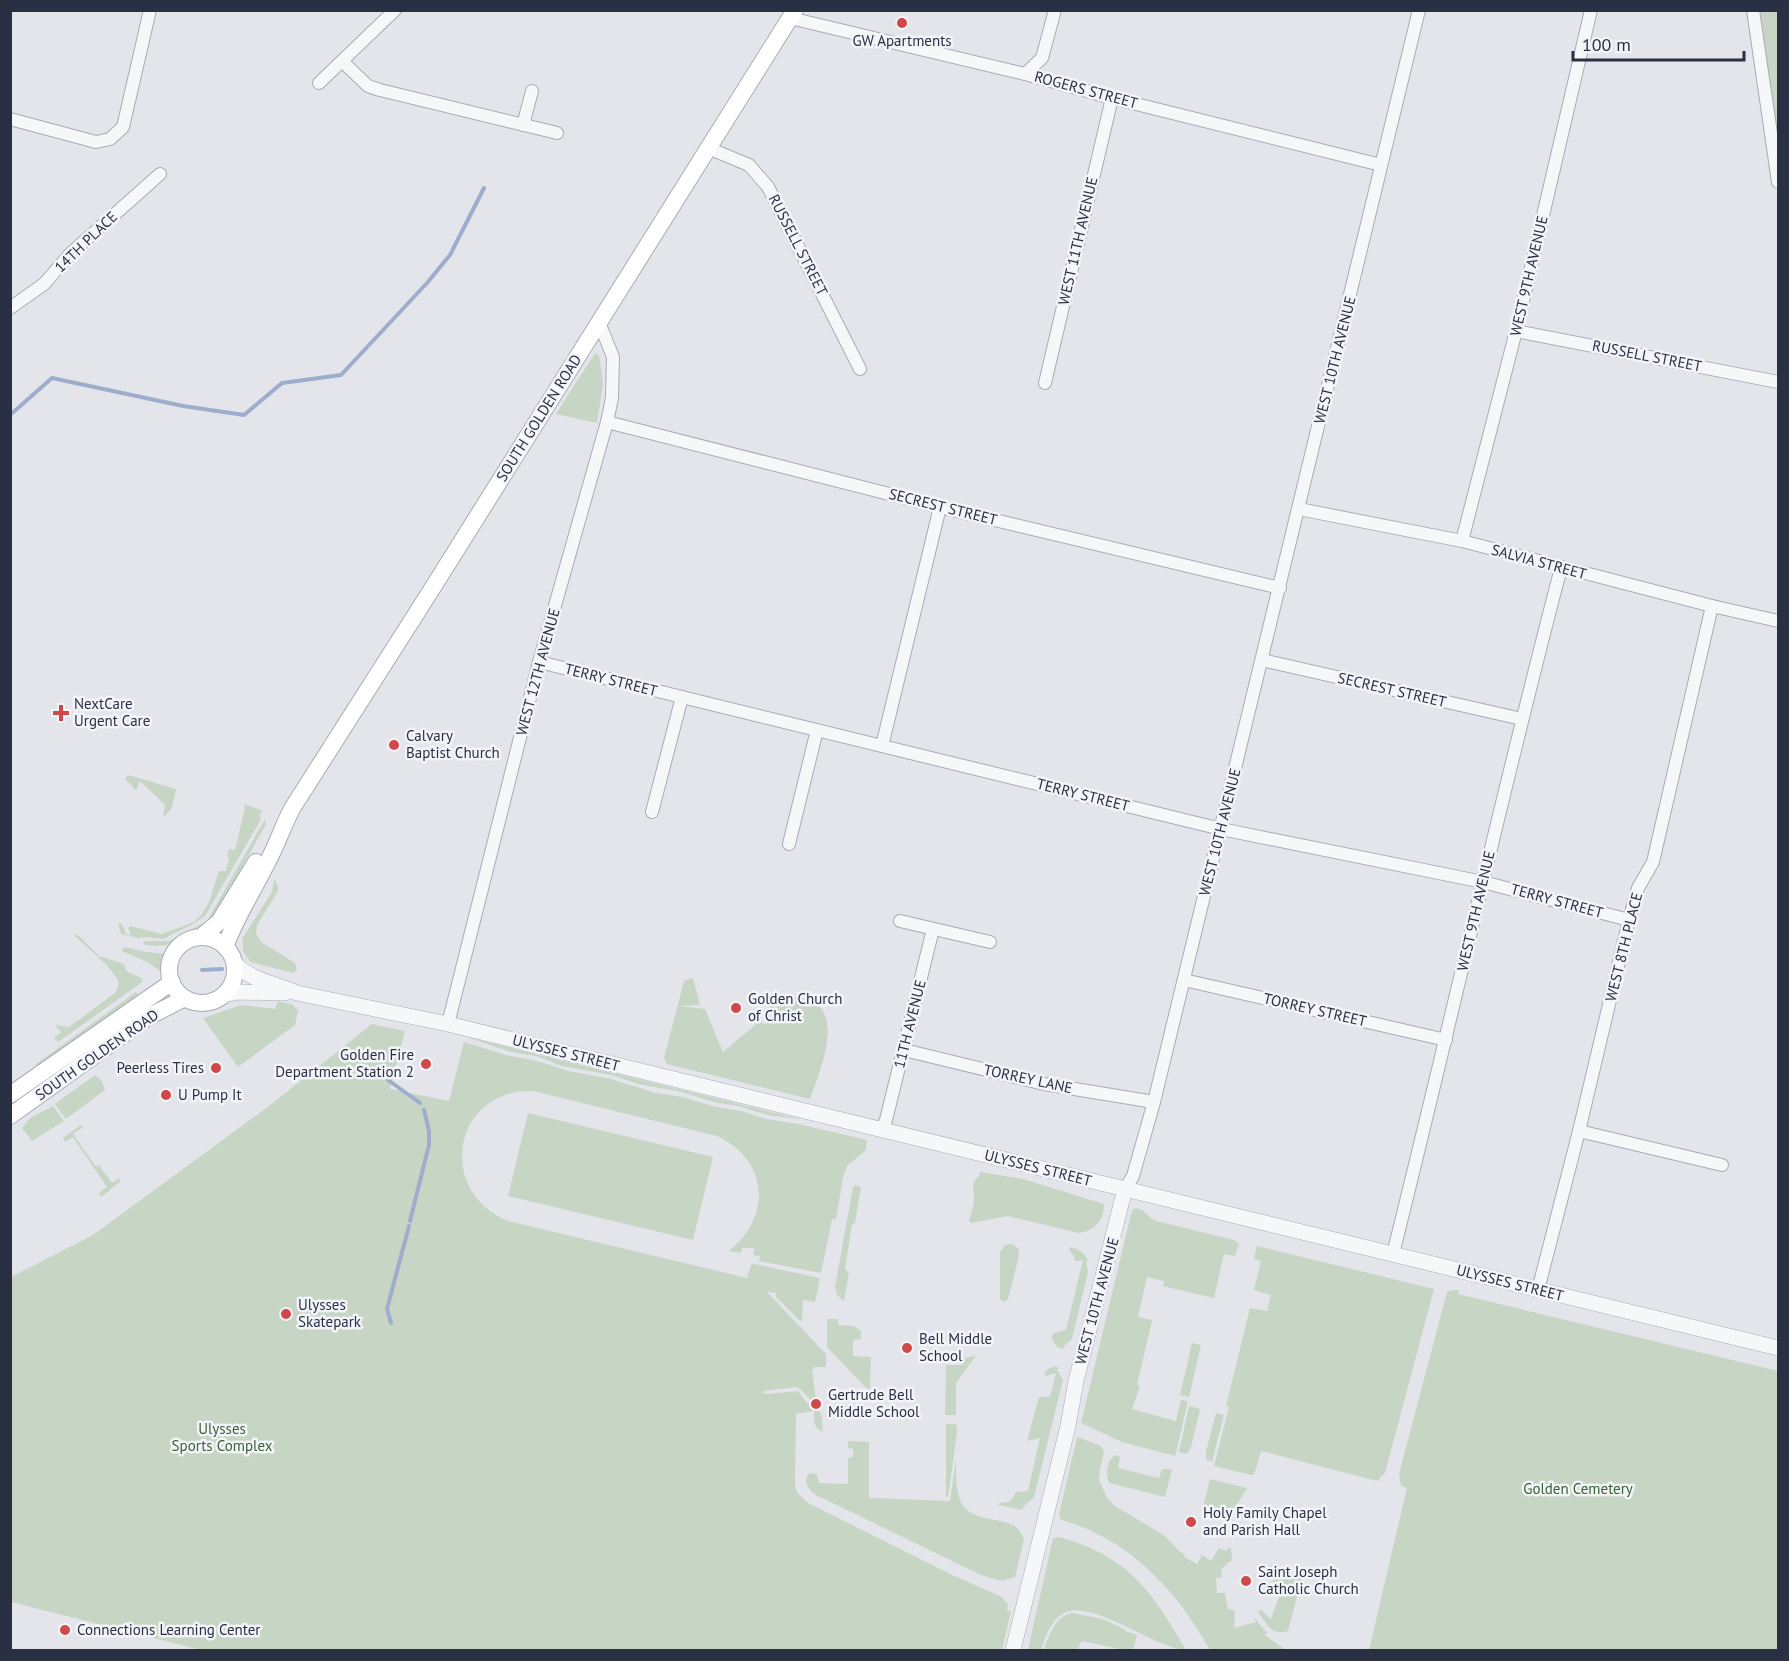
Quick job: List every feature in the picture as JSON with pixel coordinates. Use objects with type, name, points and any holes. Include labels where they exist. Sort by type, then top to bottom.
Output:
[{"type":"main road","name":"SOUTH GOLDEN ROAD","points":[[201,937],[219,922],[258,858],[283,825],[792,14]]},
{"type":"main road","name":"SOUTH GOLDEN ROAD","points":[[225,947],[268,861],[283,825]]},
{"type":"main road","points":[[201,937],[214,939],[225,947],[234,963],[233,980],[223,995],[212,1001],[199,1003],[185,998],[176,990],[171,982],[170,974],[172,957],[178,947],[201,937]]},
{"type":"main road","name":"SOUTH GOLDEN ROAD","points":[[10,1095],[171,982]]},
{"type":"main road","name":"SOUTH GOLDEN ROAD","points":[[10,1116],[148,1017],[185,998]]},
{"type":"street","points":[[10,119],[96,142],[110,139],[123,127],[150,10]]},
{"type":"street","points":[[319,83],[395,10]]},
{"type":"street","points":[[1025,74],[1042,58],[1055,10]]},
{"type":"street","name":"WEST 10TH AVENUE","points":[[1013,1650],[1068,1426],[1076,1381],[1125,1189],[1133,1176],[1154,1102],[1419,10]]},
{"type":"street","name":"WEST 9TH AVENUE","points":[[1462,541],[1516,331],[1591,10]]},
{"type":"street","points":[[1753,10],[1779,182]]},
{"type":"street","name":"ROGERS STREET","points":[[792,14],[1112,98],[1381,165]]},
{"type":"street","points":[[342,61],[368,86],[556,133]]},
{"type":"street","points":[[523,125],[532,91]]},
{"type":"street","name":"WEST 11TH AVENUE","points":[[1045,383],[1112,98]]},
{"type":"street","name":"RUSSELL STREET","points":[[708,147],[749,165],[768,187],[860,369]]},
{"type":"street","name":"14TH PLACE","points":[[10,308],[44,284],[70,254],[160,174]]},
{"type":"street","name":"WEST 12TH AVENUE","points":[[448,1024],[539,662],[607,422],[612,398],[613,357],[599,322]]},
{"type":"street","name":"RUSSELL STREET","points":[[1516,331],[1779,382]]},
{"type":"street","name":"SECREST STREET","points":[[607,422],[940,507],[1280,588]]},
{"type":"street","points":[[882,746],[940,507]]},
{"type":"street","name":"SALVIA STREET","points":[[1299,509],[1462,541],[1561,568],[1779,621]]},
{"type":"street","name":"WEST 9TH AVENUE","points":[[1392,1254],[1561,568]]},
{"type":"street","name":"WEST 8TH PLACE","points":[[1538,1290],[1579,1131],[1629,920],[1638,888],[1653,862],[1712,606]]},
{"type":"street","name":"SECREST STREET","points":[[1262,660],[1522,719]]},
{"type":"street","name":"TERRY STREET","points":[[539,662],[1221,829],[1483,882],[1629,920]]},
{"type":"street","points":[[652,812],[682,697]]},
{"type":"street","points":[[789,844],[817,730]]},
{"type":"street","points":[[900,921],[990,942]]},
{"type":"street","name":"11TH AVENUE","points":[[882,1125],[904,1050],[933,929]]},
{"type":"street","name":"ULYSSES STREET","points":[[234,963],[256,979],[278,984],[297,993]]},
{"type":"street","name":"TORREY STREET","points":[[1184,980],[1446,1040]]},
{"type":"street","name":"ULYSSES STREET","points":[[223,995],[238,992],[297,993],[448,1024],[882,1125],[1125,1189],[1779,1347]]},
{"type":"street","name":"TORREY LANE","points":[[904,1050],[1044,1084],[1154,1102]]},
{"type":"street","points":[[1579,1131],[1722,1166]]},
{"type":"green space","points":[[1760,11],[1778,11],[1778,142]]},
{"type":"green space","points":[[595,353],[599,355],[603,384],[597,423],[556,414]]},
{"type":"green space","points":[[128,775],[176,789],[172,808],[165,816],[163,816],[165,805],[140,781],[136,790],[125,779]]},
{"type":"green space","points":[[244,804],[263,811],[260,814],[261,819],[205,916],[163,939],[137,938],[121,934],[118,923],[122,924],[126,934],[131,935],[128,928],[130,926],[162,934],[194,922],[202,914],[209,902],[219,871],[226,871],[229,849],[235,850]]},
{"type":"green space","points":[[265,819],[266,824],[211,923],[196,934],[179,942],[161,945],[142,944],[146,941],[169,941],[207,921]]},
{"type":"green space","points":[[274,879],[278,891],[257,925],[256,933],[261,942],[295,963],[297,970],[293,973],[250,962],[243,951],[242,939],[272,892]]},
{"type":"green space","points":[[73,934],[79,936],[99,956],[124,964],[126,971],[143,979],[141,983],[58,1042],[54,1038],[61,1032],[55,1025],[69,1027],[115,993],[118,986],[117,979],[109,968]]},
{"type":"green space","points":[[124,947],[168,956],[161,972],[149,963],[122,951]]},
{"type":"green space","points":[[693,978],[700,1005],[679,1006],[705,1009],[723,1052],[760,1021],[765,1025],[774,1014],[766,1004],[780,1007],[791,996],[814,1002],[822,1010],[827,1021],[828,1034],[822,1063],[810,1099],[667,1064],[664,1058],[684,981]]},
{"type":"green space","points":[[136,992],[139,996],[39,1068],[36,1064]]},
{"type":"green space","points":[[278,1001],[293,1005],[298,1011],[295,1025],[238,1067],[203,1018],[241,1005],[275,1009]]},
{"type":"green space","name":"Ulysses Sports Complex","points":[[372,1024],[405,1031],[390,1089],[449,1101],[464,1042],[569,1071],[611,1079],[656,1093],[683,1097],[766,1119],[867,1140],[866,1150],[847,1166],[843,1177],[836,1219],[832,1219],[821,1273],[759,1261],[760,1256],[753,1255],[754,1248],[742,1248],[741,1253],[729,1251],[743,1237],[753,1222],[758,1206],[759,1190],[755,1174],[747,1159],[734,1146],[717,1136],[533,1091],[506,1095],[485,1106],[471,1123],[463,1144],[463,1166],[470,1188],[485,1207],[508,1221],[747,1278],[751,1265],[755,1264],[820,1278],[815,1302],[803,1300],[802,1321],[776,1297],[776,1293],[767,1292],[826,1354],[826,1367],[814,1367],[812,1370],[817,1407],[797,1387],[763,1391],[767,1394],[798,1391],[807,1403],[821,1413],[823,1432],[816,1426],[814,1411],[796,1414],[795,1485],[797,1492],[808,1503],[950,1574],[1002,1597],[1008,1605],[1007,1610],[1011,1612],[1002,1650],[201,1650],[11,1602],[11,1277],[93,1235],[265,1109]]},
{"type":"green space","points":[[466,1037],[800,1119],[767,1115],[682,1092],[638,1084],[612,1075],[562,1066],[536,1056],[511,1052]]},
{"type":"green space","points":[[95,1075],[102,1081],[105,1090],[66,1119],[55,1104]]},
{"type":"green space","points":[[53,1106],[64,1121],[32,1141],[22,1128],[30,1118]]},
{"type":"green space","points":[[528,1113],[713,1157],[693,1240],[508,1196]]},
{"type":"green space","points":[[81,1125],[83,1127],[73,1134],[96,1167],[99,1165],[112,1183],[119,1178],[121,1181],[101,1197],[99,1193],[107,1187],[73,1137],[65,1142],[63,1138]]},
{"type":"green space","points":[[980,1172],[1023,1179],[1104,1204],[1102,1215],[1098,1224],[1090,1230],[1079,1233],[1008,1216],[971,1223],[969,1220],[974,1202],[973,1185]]},
{"type":"green space","points":[[856,1185],[861,1187],[845,1269],[849,1273],[844,1301],[837,1295],[835,1287],[853,1187]]},
{"type":"green space","points":[[1136,1208],[1156,1221],[1234,1240],[1239,1244],[1235,1256],[1224,1254],[1214,1298],[1163,1286],[1164,1281],[1147,1277],[1138,1317],[1152,1320],[1137,1385],[1140,1386],[1132,1409],[1176,1421],[1181,1400],[1188,1401],[1175,1456],[1122,1442],[1081,1423],[1132,1210]]},
{"type":"green space","points":[[1012,1244],[1018,1248],[1019,1256],[1008,1299],[1004,1302],[1000,1299],[1000,1252],[1005,1245]]},
{"type":"green space","points":[[1257,1246],[1434,1289],[1385,1473],[1377,1481],[1261,1451],[1252,1475],[1214,1466],[1250,1308],[1267,1311],[1271,1295],[1254,1290],[1261,1261],[1254,1259]]},
{"type":"green space","points":[[1070,1247],[1080,1251],[1086,1257],[1088,1272],[1072,1339],[1063,1349],[1057,1347],[1052,1339],[1053,1333],[1066,1330],[1083,1260],[1075,1261],[1069,1250]]},
{"type":"green space","name":"Golden Cemetery","points":[[1459,1290],[1458,1294],[1778,1371],[1778,1650],[1369,1650],[1407,1488],[1401,1486],[1399,1474],[1447,1292]]},
{"type":"green space","points":[[827,1319],[838,1319],[838,1325],[854,1326],[861,1331],[861,1339],[853,1340],[853,1356],[871,1357],[870,1389],[866,1388],[827,1347]]},
{"type":"green space","points":[[1192,1343],[1201,1345],[1189,1397],[1180,1395]]},
{"type":"green space","points":[[976,1356],[956,1383],[956,1415],[945,1415],[946,1365],[963,1365],[963,1358]]},
{"type":"green space","points":[[1055,1366],[1059,1368],[1057,1370],[1063,1380],[1034,1497],[1023,1507],[1023,1510],[998,1505],[1010,1502],[1016,1492],[1028,1491],[1040,1438],[1027,1441],[1039,1397],[1050,1397],[1056,1373],[1046,1376],[1044,1374]]},
{"type":"green space","points":[[1189,1406],[1200,1409],[1191,1447],[1187,1454],[1179,1452]]},
{"type":"green space","points":[[1216,1413],[1224,1415],[1212,1462],[1206,1459],[1206,1452]]},
{"type":"green space","points":[[946,1424],[956,1424],[957,1432],[948,1497],[946,1497]]},
{"type":"green space","points":[[1077,1437],[1099,1445],[1103,1449],[1099,1480],[1107,1498],[1115,1506],[1165,1536],[1185,1555],[1184,1557],[1197,1564],[1202,1555],[1211,1561],[1219,1548],[1226,1551],[1231,1548],[1232,1560],[1221,1569],[1222,1577],[1216,1578],[1217,1593],[1225,1593],[1228,1609],[1235,1611],[1234,1628],[1256,1622],[1253,1616],[1267,1633],[1264,1635],[1286,1650],[1210,1650],[1182,1607],[1149,1570],[1129,1553],[1108,1540],[1086,1528],[1061,1520],[1059,1515]]},
{"type":"green space","points":[[848,1441],[869,1442],[869,1498],[950,1501],[956,1459],[957,1489],[967,1510],[983,1518],[1009,1523],[1017,1528],[1024,1539],[1015,1577],[1002,1581],[981,1575],[814,1494],[806,1481],[810,1473],[817,1474],[819,1483],[848,1484],[848,1458],[853,1457],[853,1449],[848,1448]]},
{"type":"green space","points":[[1116,1455],[1120,1457],[1118,1468],[1159,1478],[1162,1469],[1172,1469],[1165,1497],[1109,1483],[1108,1467],[1110,1460]]},
{"type":"green space","points":[[1210,1479],[1247,1488],[1231,1514],[1203,1507]]},
{"type":"green space","points":[[1059,1537],[1103,1554],[1136,1579],[1162,1610],[1186,1650],[1157,1641],[1105,1617],[1074,1610],[1062,1614],[1054,1621],[1041,1650],[1028,1650],[1053,1538]]},
{"type":"green space","points":[[1274,1564],[1285,1569],[1285,1572],[1288,1571],[1302,1578],[1288,1631],[1282,1632],[1270,1628],[1258,1612],[1261,1610],[1271,1619],[1283,1585],[1274,1585],[1269,1567]]},
{"type":"green space","points":[[1072,1613],[1103,1619],[1137,1635],[1133,1650],[1083,1641],[1078,1650],[1044,1650],[1057,1623],[1061,1618]]},
{"type":"waterway","points":[[10,415],[52,378],[183,406],[244,415],[282,383],[341,375],[427,283],[450,255],[484,188]]},
{"type":"waterway","points":[[202,970],[222,969]]},
{"type":"waterway","points":[[389,1072],[388,1080],[420,1103]]},
{"type":"waterway","points":[[410,1221],[429,1145],[429,1131],[424,1110]]},
{"type":"waterway","points":[[391,1323],[387,1309],[409,1226]]},
{"type":"place","name":"GW Apartments","points":[[902,23]]},
{"type":"place","name":"NextCare Urgent Care","points":[[61,713]]},
{"type":"place","name":"Calvary Baptist Church","points":[[394,745]]},
{"type":"place","name":"Golden Church of Christ","points":[[736,1008]]},
{"type":"place","name":"Golden Fire Department Station 2","points":[[426,1064]]},
{"type":"place","name":"Peerless Tires","points":[[216,1068]]},
{"type":"place","name":"U Pump It","points":[[166,1095]]},
{"type":"place","name":"Ulysses Skatepark","points":[[286,1314]]},
{"type":"place","name":"Bell Middle School","points":[[907,1348]]},
{"type":"place","name":"Gertrude Bell Middle School","points":[[816,1404]]},
{"type":"place","name":"Holy Family Chapel and Parish Hall","points":[[1191,1522]]},
{"type":"place","name":"Saint Joseph Catholic Church","points":[[1246,1581]]},
{"type":"place","name":"Connections Learning Center","points":[[65,1630]]}]
